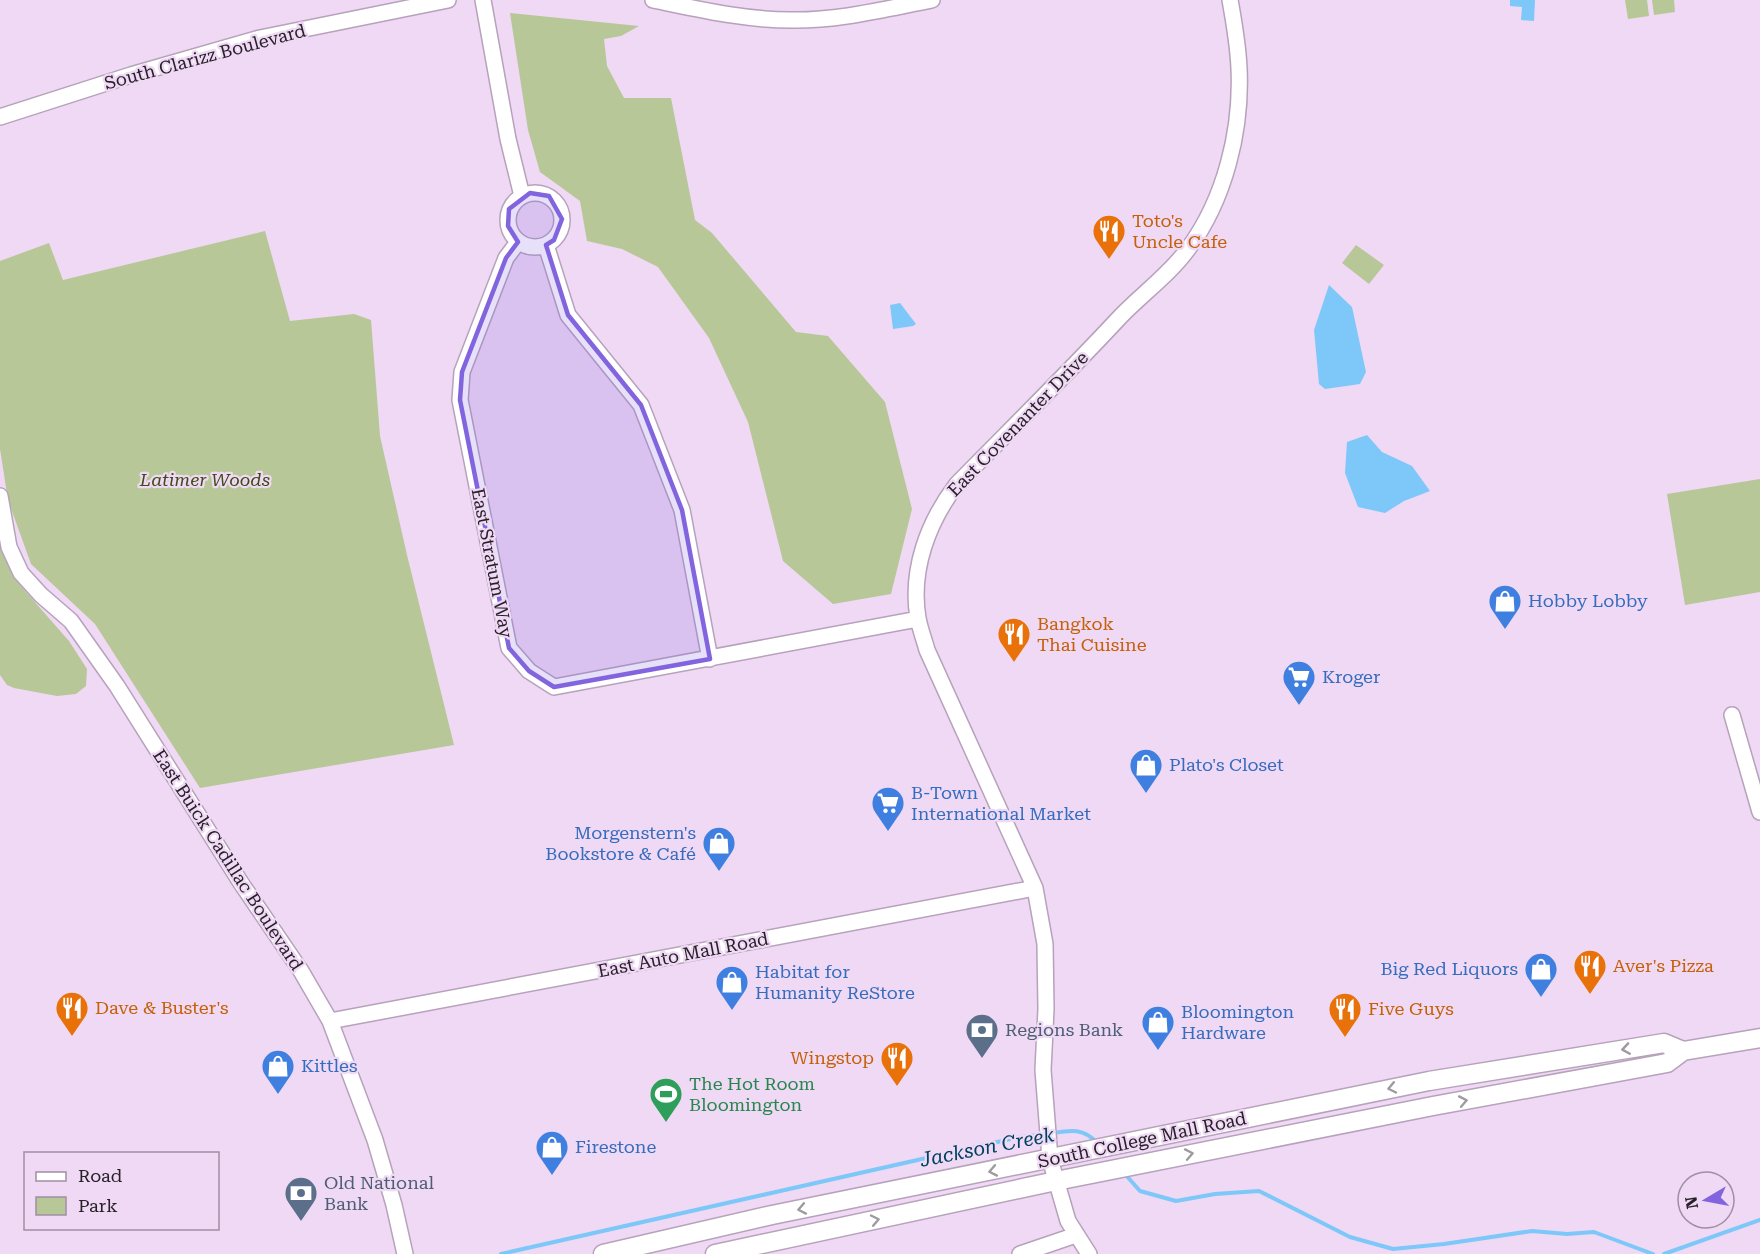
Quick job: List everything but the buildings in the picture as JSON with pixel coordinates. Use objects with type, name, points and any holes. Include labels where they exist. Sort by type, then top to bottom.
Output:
[{"type":"main road","name":"South College Mall Road","points":[[715,1254],[1056,1181],[1433,1106],[1666,1063],[1683,1051],[1760,1038]]},
{"type":"main road","name":"South College Mall Road","points":[[603,1254],[1049,1152],[1083,1152],[1429,1081],[1664,1043],[1683,1051]]},
{"type":"main road","points":[[1429,1081],[1433,1106]]},
{"type":"street","name":"South Clarizz Boulevard","points":[[0,117],[131,75],[260,38],[448,0]]},
{"type":"street","points":[[483,0],[508,139],[522,196]]},
{"type":"street","points":[[653,0],[746,18],[790,20],[851,15],[932,0]]},
{"type":"street","name":"East Covenanter Drive","points":[[1089,1254],[1068,1221],[1049,1152],[1043,1070],[1046,1009],[1045,944],[1035,888],[927,650],[918,619],[916,585],[922,552],[929,531],[946,498],[957,484],[1166,273],[1188,249],[1203,224],[1226,170],[1239,107],[1239,65],[1230,0]]},
{"type":"street","points":[[540,193],[549,196],[560,209],[561,228],[554,240],[546,245],[530,247],[518,242],[512,235],[507,219],[509,209],[514,201],[522,196],[540,193]]},
{"type":"street","name":"East Stratum Way","points":[[518,242],[506,258],[462,372],[460,400],[509,648],[529,671],[554,687],[918,619]]},
{"type":"street","points":[[546,245],[568,315],[641,405],[682,510],[710,658]]},
{"type":"street","name":"East Buick Cadillac Boulevard","points":[[0,496],[9,547],[21,573],[41,595],[71,621],[117,686],[241,883],[301,971],[330,1021],[375,1140],[394,1205],[405,1254]]},
{"type":"street","points":[[1732,715],[1760,812]]},
{"type":"street","name":"East Auto Mall Road","points":[[330,1021],[1035,888]]},
{"type":"street","points":[[772,1215],[776,1241]]},
{"type":"street","points":[[1020,1254],[1076,1235]]},
{"type":"highlighted area","points":[[530,193],[549,196],[562,219],[554,240],[546,245],[568,315],[641,405],[682,510],[710,659],[554,687],[529,671],[509,648],[460,400],[462,372],[506,258],[518,242],[508,226],[509,209]]},
{"type":"green space","points":[[1625,0],[1647,0],[1649,16],[1628,19]]},
{"type":"green space","points":[[1652,0],[1674,0],[1675,12],[1654,15]]},
{"type":"green space","points":[[510,13],[639,26],[621,36],[604,39],[607,66],[624,98],[671,98],[695,220],[712,233],[796,332],[828,336],[885,402],[912,509],[891,594],[833,604],[783,561],[748,422],[709,338],[658,267],[622,249],[587,241],[580,201],[540,172],[528,130]]},
{"type":"green space","name":"Latimer Woods","points":[[265,231],[290,321],[354,314],[371,320],[380,436],[454,745],[200,788],[95,624],[31,564],[8,500],[0,449],[0,261],[49,243],[63,280]]},
{"type":"green space","points":[[1356,245],[1384,265],[1369,284],[1342,263]]},
{"type":"green space","points":[[1760,479],[1760,592],[1685,605],[1667,494]]},
{"type":"green space","points":[[0,535],[3,551],[19,584],[69,641],[87,669],[86,686],[76,694],[57,696],[14,688],[7,685],[0,675]]},
{"type":"water","points":[[1510,0],[1535,0],[1534,21],[1521,20],[1522,7],[1510,6]]},
{"type":"water","points":[[1329,285],[1352,307],[1366,372],[1360,384],[1325,389],[1319,384],[1314,330]]},
{"type":"water","points":[[900,303],[916,324],[893,329],[890,305]]},
{"type":"water","points":[[1367,435],[1382,452],[1412,466],[1430,491],[1404,501],[1385,513],[1358,507],[1345,473],[1347,442]]},
{"type":"waterway","name":"Jackson Creek","points":[[1053,1133],[1082,1132],[1097,1143]]},
{"type":"waterway","name":"Jackson Creek","points":[[501,1254],[1015,1138],[1045,1134]]},
{"type":"waterway","name":"Jackson Creek","points":[[1124,1173],[1140,1191],[1176,1201],[1215,1194],[1259,1191],[1350,1237],[1393,1249],[1532,1231],[1567,1234],[1594,1232],[1653,1254]]},
{"type":"waterway","name":"Jackson Creek","points":[[1664,1254],[1760,1220]]},
{"type":"place","name":"Toto's Uncle Cafe","points":[[1109,260]]},
{"type":"place","name":"Hobby Lobby","points":[[1505,630]]},
{"type":"place","name":"Bangkok Thai Cuisine","points":[[1014,663]]},
{"type":"place","name":"Kroger","points":[[1299,706]]},
{"type":"place","name":"Plato's Closet","points":[[1146,794]]},
{"type":"place","name":"B-Town International Market","points":[[888,832]]},
{"type":"place","name":"Morgenstern's Bookstore & Café","points":[[719,872]]},
{"type":"place","name":"Aver's Pizza","points":[[1590,995]]},
{"type":"place","name":"Big Red Liquors","points":[[1541,998]]},
{"type":"place","name":"Habitat for Humanity ReStore","points":[[732,1011]]},
{"type":"place","name":"Dave & Buster's","points":[[72,1037]]},
{"type":"place","name":"Five Guys","points":[[1345,1038]]},
{"type":"place","name":"Bloomington Hardware","points":[[1158,1051]]},
{"type":"place","name":"Regions Bank","points":[[982,1059]]},
{"type":"place","name":"Wingstop","points":[[897,1087]]},
{"type":"place","name":"Kittles","points":[[278,1095]]},
{"type":"place","name":"The Hot Room Bloomington","points":[[666,1123]]},
{"type":"place","name":"Firestone","points":[[552,1176]]},
{"type":"place","name":"Old National Bank","points":[[301,1222]]}]
